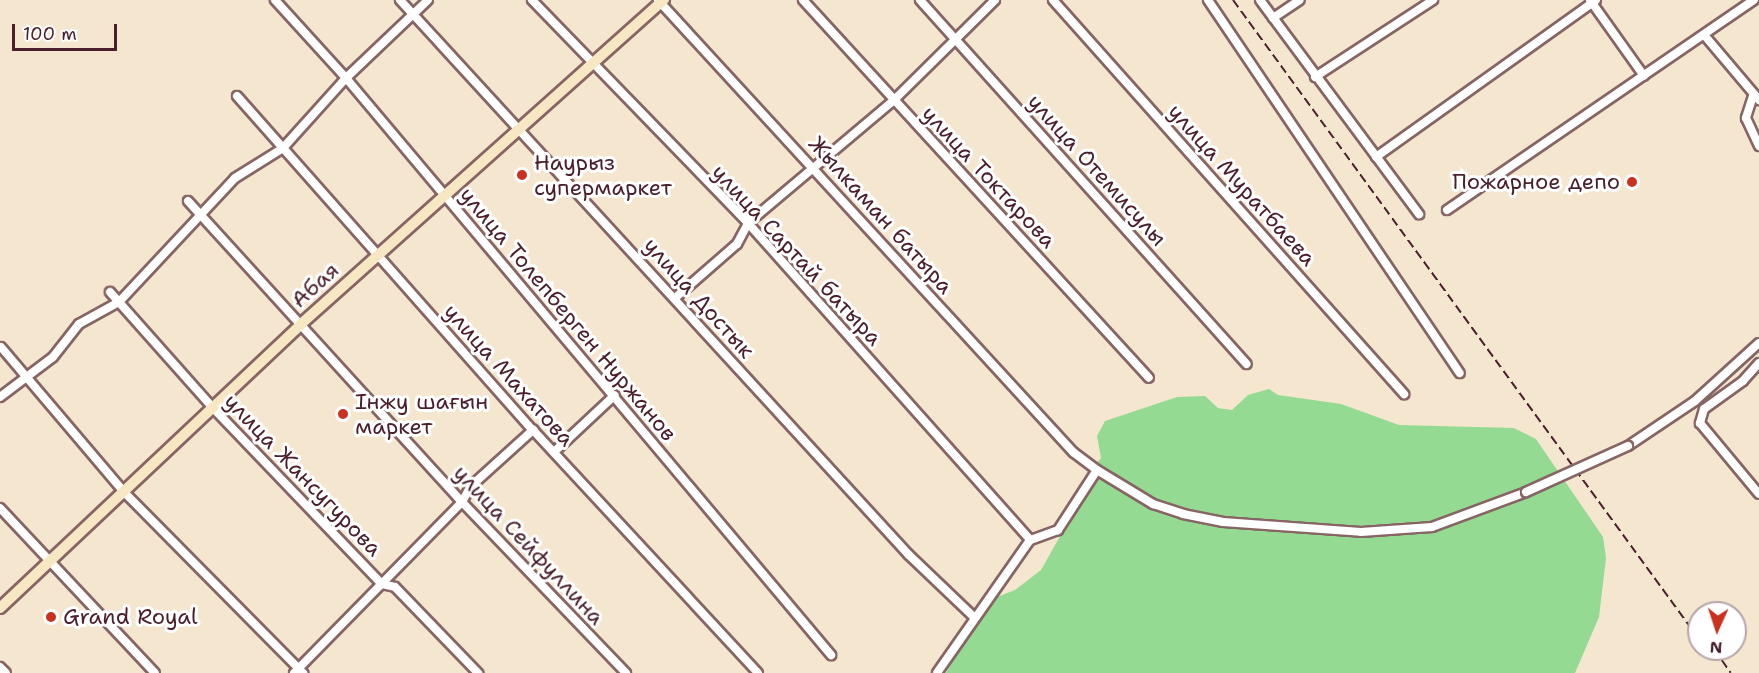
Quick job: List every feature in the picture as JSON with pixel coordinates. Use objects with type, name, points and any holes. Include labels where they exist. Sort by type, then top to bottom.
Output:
[{"type":"street","name":"улица Толепберген Нуржанов","points":[[275,0],[346,78],[615,395],[831,655]]},
{"type":"street","name":"улица Достык","points":[[400,0],[520,128],[909,555],[975,618]]},
{"type":"street","points":[[0,397],[53,357],[79,324],[119,302],[202,216],[235,178],[283,148],[346,78],[428,0]]},
{"type":"street","name":"улица Сартай батыра","points":[[532,0],[590,64],[748,223],[1030,540]]},
{"type":"street","name":"улица Токтарова","points":[[804,0],[1149,378]]},
{"type":"street","name":"улица Отемисулы","points":[[920,0],[1247,364]]},
{"type":"street","points":[[675,298],[737,244],[748,223],[894,100],[995,0]]},
{"type":"street","name":"улица Муратбаева","points":[[1053,0],[1404,394]]},
{"type":"street","points":[[1208,0],[1460,373]]},
{"type":"street","points":[[1260,0],[1419,214]]},
{"type":"street","points":[[1273,18],[1300,0]]},
{"type":"street","points":[[1315,77],[1433,0]]},
{"type":"street","points":[[1447,210],[1705,36],[1754,0]]},
{"type":"street","name":"Абая","points":[[0,608],[301,324],[661,1]]},
{"type":"street","name":"Жылкаман батыра","points":[[661,1],[1073,452],[1097,470],[1153,504],[1183,514],[1223,522],[1361,532],[1432,527],[1526,492],[1628,446],[1695,401],[1759,343]]},
{"type":"street","points":[[1376,158],[1593,1],[1644,76]]},
{"type":"street","points":[[1705,36],[1756,98],[1746,118],[1759,146]]},
{"type":"street","name":"улица Махатова","points":[[237,96],[533,430],[758,673]]},
{"type":"street","name":"улица Сейфуллина","points":[[188,201],[462,502],[626,673]]},
{"type":"street","name":"улица Жансугурова","points":[[110,292],[213,408],[382,584],[395,587],[478,673]]},
{"type":"street","points":[[1,347],[124,492],[299,672],[462,502],[471,486],[533,430]]},
{"type":"street","points":[[1759,363],[1743,381],[1704,409],[1700,423],[1759,494]]},
{"type":"street","points":[[554,452],[615,395]]},
{"type":"street","points":[[937,673],[1030,540],[1058,530],[1097,470]]},
{"type":"street","points":[[0,508],[155,673]]},
{"type":"street","points":[[0,667],[6,673]]},
{"type":"green space","points":[[1269,389],[1278,395],[1341,404],[1399,425],[1514,428],[1536,439],[1603,537],[1606,558],[1599,617],[1575,673],[946,673],[987,601],[1015,590],[1041,570],[1063,531],[1079,485],[1101,458],[1097,436],[1105,421],[1177,397],[1205,396],[1218,408],[1232,410],[1248,395]]},
{"type":"railway","points":[[1233,0],[1687,623]]},
{"type":"railway","points":[[1722,661],[1731,673]]},
{"type":"place","name":"Наурыз супермаркет","points":[[522,175]]},
{"type":"place","name":"Пожарное депо","points":[[1632,182]]},
{"type":"place","name":"Інжу шағын маркет","points":[[343,414]]},
{"type":"place","name":"Grand Royal","points":[[51,617]]}]
